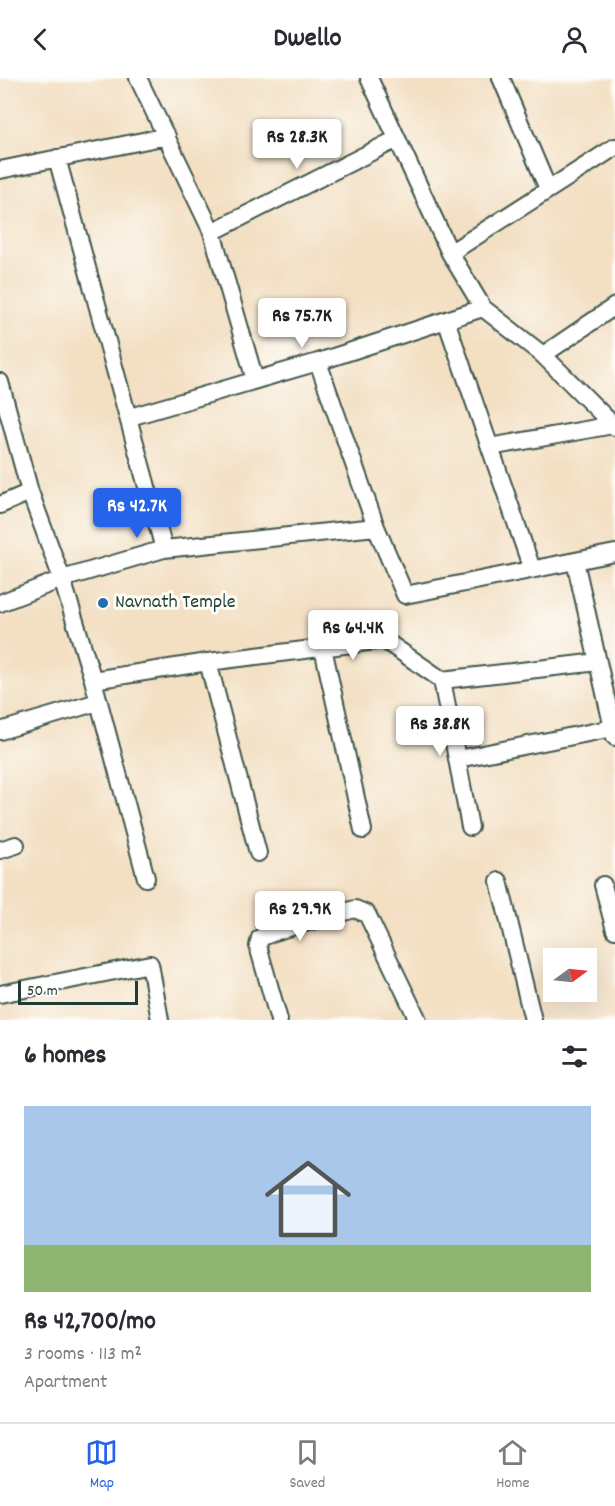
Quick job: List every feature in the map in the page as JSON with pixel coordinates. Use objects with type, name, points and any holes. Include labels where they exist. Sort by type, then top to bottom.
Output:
[{"type":"street","points":[[138,78],[212,232],[255,380]]},
{"type":"street","points":[[369,78],[450,253],[483,308],[543,355],[614,426]]},
{"type":"street","points":[[501,78],[548,189]]},
{"type":"street","points":[[0,170],[167,136]]},
{"type":"street","points":[[212,232],[397,139]]},
{"type":"street","points":[[450,253],[615,147]]},
{"type":"street","points":[[57,158],[130,417],[164,549]]},
{"type":"street","points":[[543,355],[615,306]]},
{"type":"street","points":[[130,417],[318,362],[483,308]]},
{"type":"street","points":[[446,320],[532,569]]},
{"type":"street","points":[[318,362],[376,527],[405,595],[615,553]]},
{"type":"street","points":[[1,387],[30,492],[62,579],[93,680],[146,878]]},
{"type":"street","points":[[490,447],[614,426]]},
{"type":"street","points":[[0,505],[30,492]]},
{"type":"street","points":[[0,603],[62,579],[164,549],[376,527]]},
{"type":"street","points":[[458,759],[614,732],[575,561]]},
{"type":"street","points":[[93,680],[208,662],[384,640],[442,680],[598,662]]},
{"type":"street","points":[[323,648],[363,830]]},
{"type":"street","points":[[208,662],[258,854]]},
{"type":"street","points":[[442,680],[470,827]]},
{"type":"street","points":[[0,731],[99,702]]},
{"type":"street","points":[[499,881],[533,1020]]},
{"type":"street","points":[[603,885],[615,930]]},
{"type":"street","points":[[279,1020],[258,946],[260,938],[355,909],[367,914],[418,1020]]},
{"type":"street","points":[[0,994],[150,964],[160,1020]]},
{"type":"place","name":"Navnath Temple","points":[[103,603]]}]
